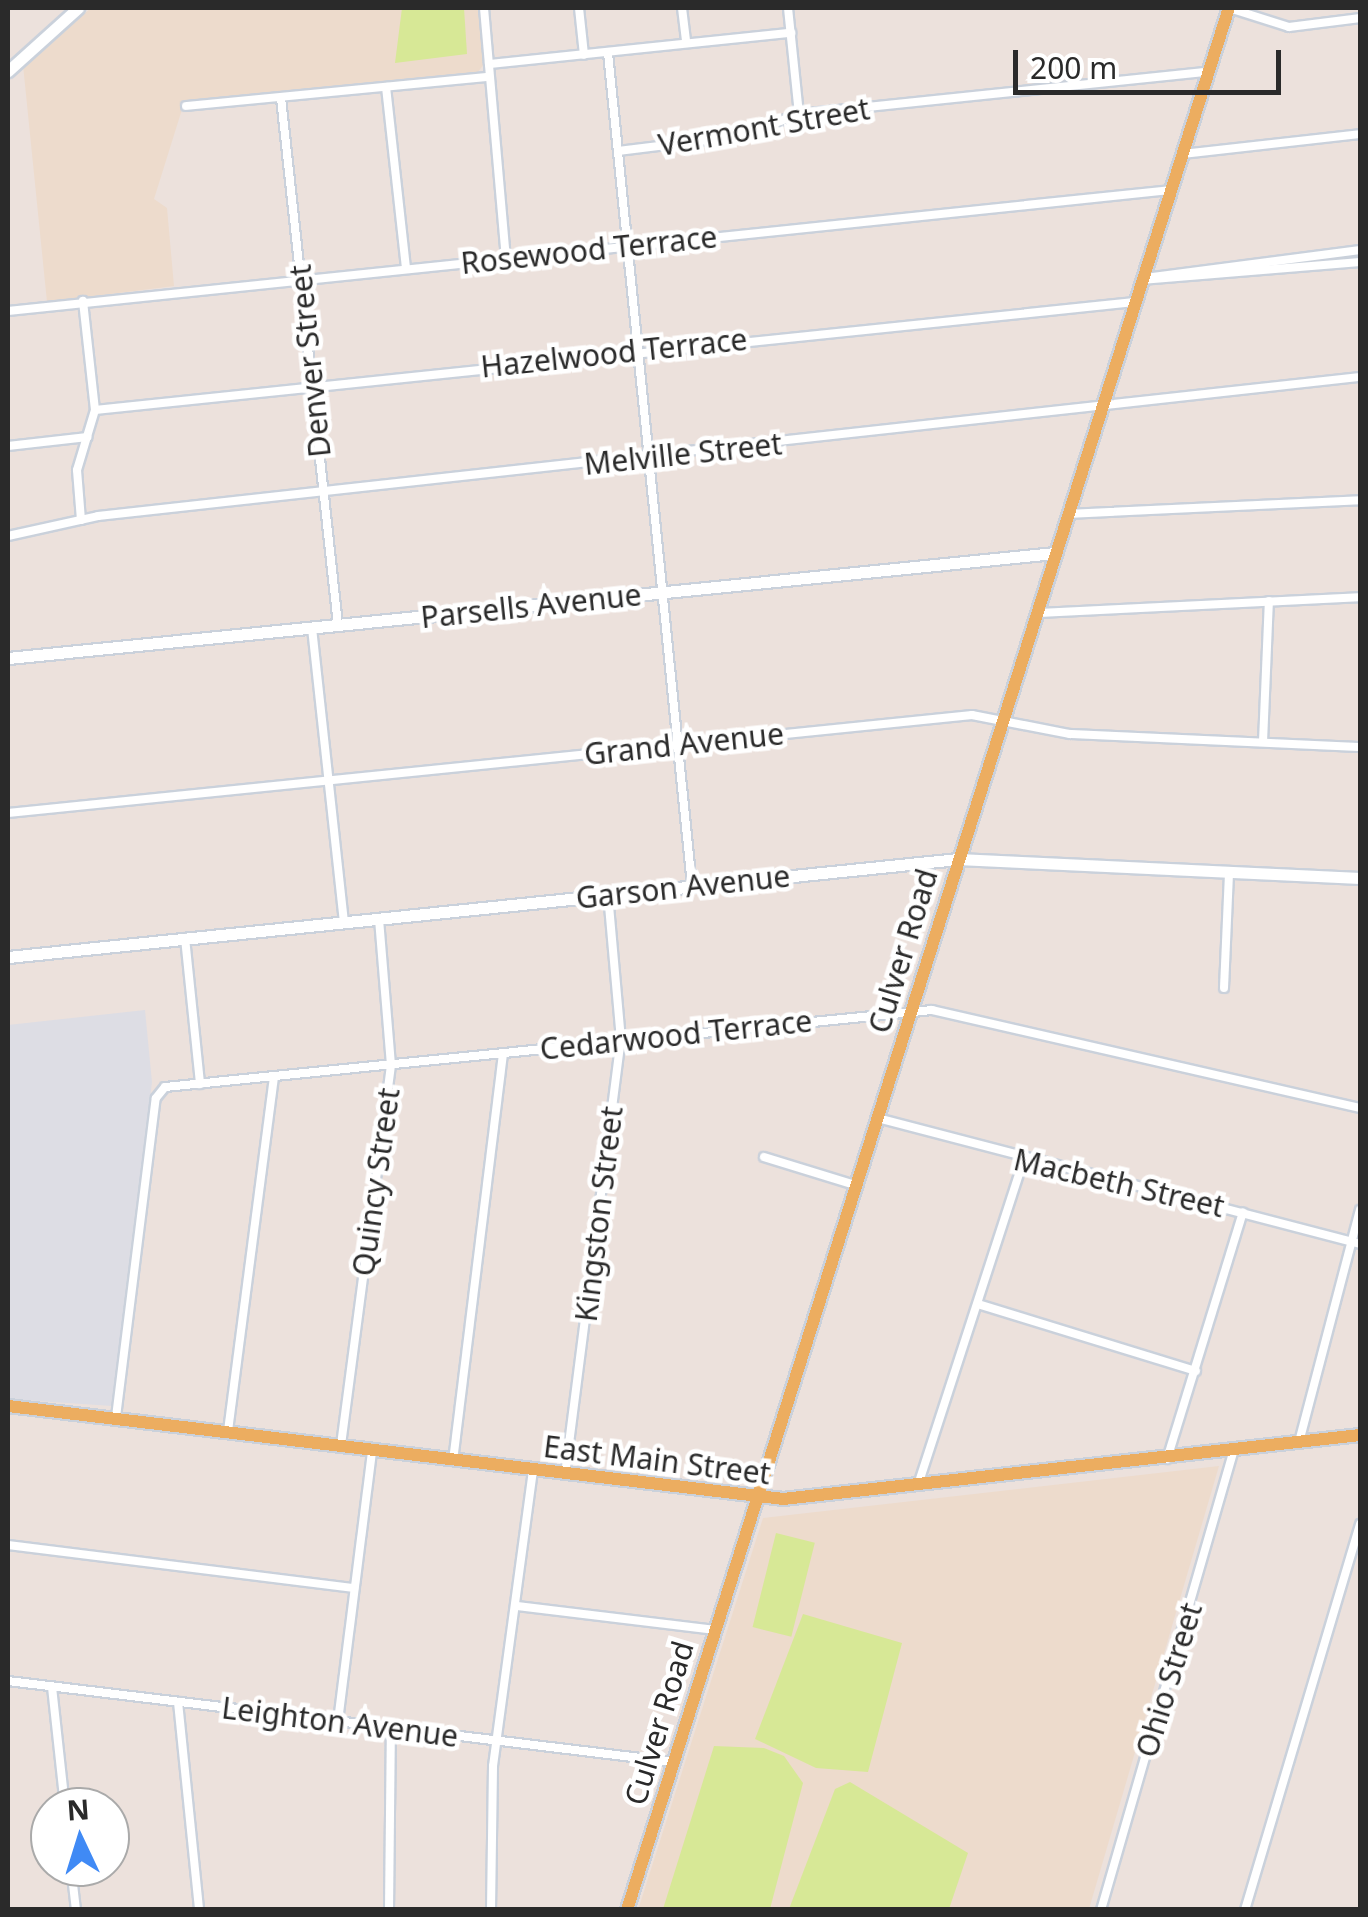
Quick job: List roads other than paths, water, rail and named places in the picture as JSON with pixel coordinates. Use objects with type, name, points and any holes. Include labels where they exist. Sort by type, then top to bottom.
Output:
[{"type":"main road","name":"Culver Road","points":[[627,1910],[1034,613],[1229,8]]},
{"type":"main road","name":"East Main Street","points":[[8,1406],[756,1498],[918,1485],[1360,1435]]},
{"type":"street","points":[[8,71],[65,13],[78,8]]},
{"type":"street","points":[[484,8],[506,258]]},
{"type":"street","points":[[579,8],[584,55]]},
{"type":"street","points":[[682,8],[686,43]]},
{"type":"street","points":[[788,8],[800,114]]},
{"type":"street","points":[[1229,8],[1288,27],[1360,18]]},
{"type":"street","points":[[489,64],[791,33]]},
{"type":"street","points":[[608,53],[666,592],[692,886]]},
{"type":"street","name":"Vermont Street","points":[[618,151],[741,136],[800,114],[1208,72]]},
{"type":"street","points":[[186,106],[488,77]]},
{"type":"street","points":[[386,88],[406,268]]},
{"type":"street","name":"Denver Street","points":[[281,98],[338,625]]},
{"type":"street","points":[[1182,154],[1360,134]]},
{"type":"street","name":"Rosewood Terrace","points":[[8,311],[1170,190]]},
{"type":"street","points":[[1141,280],[1360,250]]},
{"type":"street","points":[[1141,280],[1360,262]]},
{"type":"street","points":[[81,520],[78,470],[95,410],[82,301]]},
{"type":"street","name":"Hazelwood Terrace","points":[[95,410],[638,350],[1134,302]]},
{"type":"street","name":"Melville Street","points":[[8,536],[81,520],[324,491],[1100,410],[1360,377]]},
{"type":"street","points":[[8,446],[87,437]]},
{"type":"street","points":[[1067,514],[1360,500]]},
{"type":"street","name":"Parsells Avenue","points":[[8,658],[1054,553]]},
{"type":"street","points":[[1034,613],[1360,597]]},
{"type":"street","points":[[1263,742],[1269,601]]},
{"type":"street","points":[[312,628],[344,922]]},
{"type":"street","name":"Grand Avenue","points":[[8,813],[1003,716],[1070,734],[1360,748]]},
{"type":"street","name":"Garson Avenue","points":[[8,957],[958,859],[1360,878]]},
{"type":"street","points":[[1224,988],[1230,872]]},
{"type":"street","name":"Kingston Street","points":[[566,1475],[621,1040],[608,894]]},
{"type":"street","name":"Quincy Street","points":[[341,1445],[391,1064],[379,918]]},
{"type":"street","points":[[185,938],[200,1084]]},
{"type":"street","name":"Cedarwood Terrace","points":[[116,1418],[162,1089],[910,1010],[1360,1108]]},
{"type":"street","points":[[453,1461],[504,1054]]},
{"type":"street","points":[[228,1431],[274,1076]]},
{"type":"street","name":"Macbeth Street","points":[[877,1118],[1023,1161],[1357,1242]]},
{"type":"street","points":[[764,1157],[855,1185]]},
{"type":"street","points":[[918,1485],[1023,1161]]},
{"type":"street","points":[[1299,1442],[1357,1242],[1360,1210]]},
{"type":"street","points":[[1167,1459],[1243,1212]]},
{"type":"street","points":[[978,1304],[1196,1371]]},
{"type":"street","points":[[338,1721],[372,1450]]},
{"type":"street","name":"Ohio Street","points":[[1101,1910],[1234,1450]]},
{"type":"street","points":[[492,1910],[497,1740],[532,1470]]},
{"type":"street","points":[[1245,1910],[1360,1524]]},
{"type":"street","points":[[8,1545],[354,1588]]},
{"type":"street","points":[[517,1606],[714,1630]]},
{"type":"street","name":"Leighton Avenue","points":[[8,1681],[673,1762]]},
{"type":"street","points":[[52,1687],[63,1787]]},
{"type":"street","points":[[178,1702],[199,1910]]},
{"type":"street","points":[[389,1910],[391,1728]]}]
